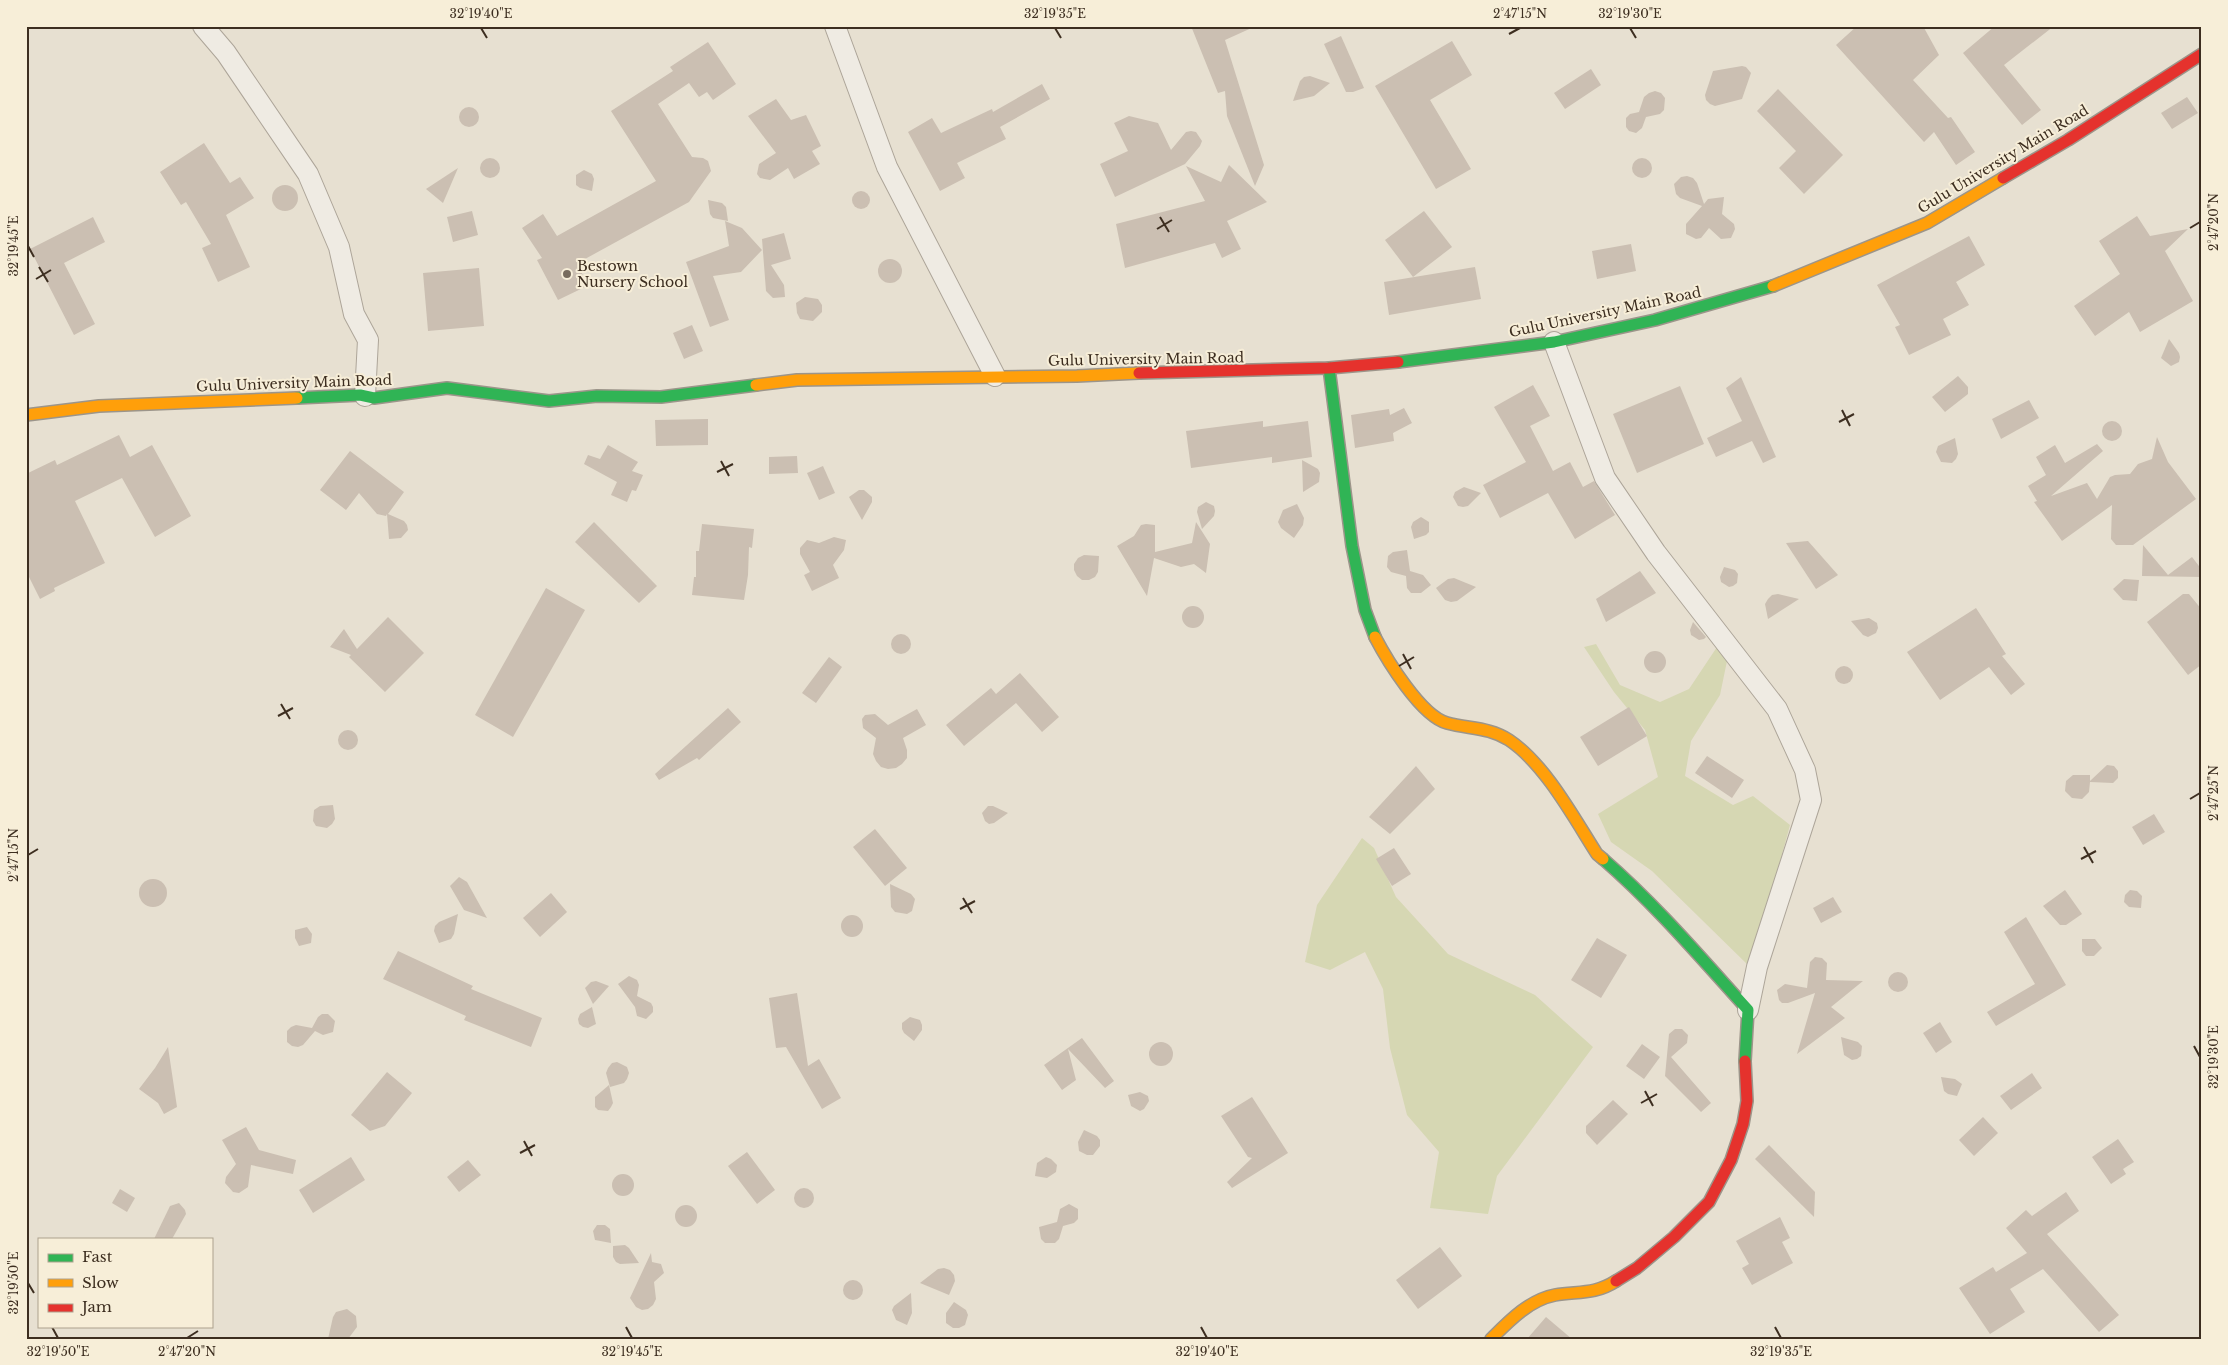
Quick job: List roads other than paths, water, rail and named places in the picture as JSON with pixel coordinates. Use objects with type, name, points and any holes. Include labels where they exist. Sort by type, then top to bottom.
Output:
[{"type":"street","points":[[203,26],[226,53],[308,174],[339,247],[354,314],[368,340],[365,396]]},
{"type":"street","points":[[835,26],[888,167],[995,376]]},
{"type":"street","name":"Gulu University Main Road","points":[[26,415],[99,406],[365,396],[374,398],[447,388],[549,401],[597,396],[661,397],[797,380],[1077,376],[1195,370],[1250,371],[1328,368],[1487,352],[1554,342],[1655,320],[1762,290],[1927,223],[2068,140],[2202,54]]},
{"type":"street","points":[[1490,1339],[1515,1315],[1536,1302],[1554,1294],[1592,1292],[1608,1286],[1637,1268],[1674,1237],[1709,1202],[1731,1160],[1743,1124],[1747,1101],[1745,1055],[1748,1010],[1757,968],[1811,800],[1805,770],[1777,709],[1656,553],[1605,478],[1554,342]]},
{"type":"street","points":[[1328,368],[1352,546],[1374,637],[1386,658],[1411,693],[1425,709],[1436,717],[1445,723],[1487,729],[1509,740],[1525,754],[1556,788],[1597,854],[1633,885],[1658,910],[1748,1010]]},
{"type":"place","name":"Bestown Nursery School","points":[[567,274]]}]
